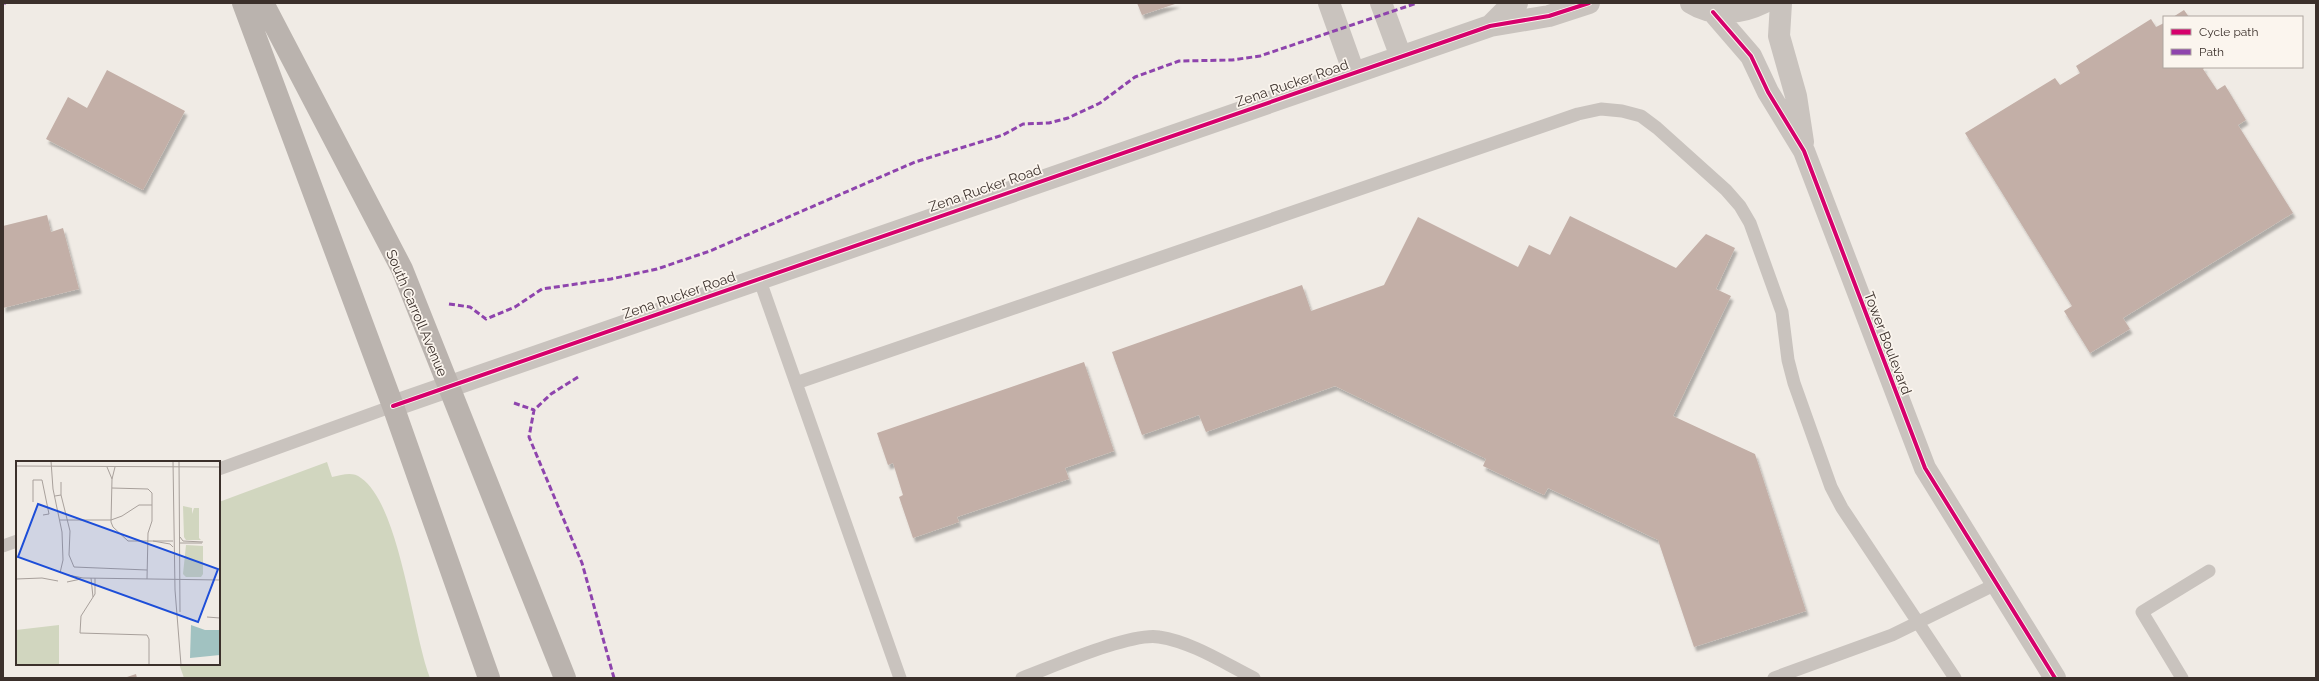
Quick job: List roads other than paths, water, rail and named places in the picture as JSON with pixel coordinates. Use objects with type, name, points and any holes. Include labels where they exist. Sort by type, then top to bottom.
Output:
[{"type":"main road","points":[[243,3],[393,406],[480,653],[491,678]]},
{"type":"main road","name":"South Carroll Avenue","points":[[263,3],[402,269],[565,678]]},
{"type":"street","points":[[1329,3],[1354,73]]},
{"type":"street","points":[[1381,3],[1401,57]]},
{"type":"street","name":"Zena Rucker Road","points":[[1490,26],[1509,6],[1517,3]]},
{"type":"street","name":"Zena Rucker Road","points":[[393,406],[1490,26],[1549,16],[1589,3]]},
{"type":"street","points":[[1690,3],[1713,12],[1731,13],[1750,10],[1764,3]]},
{"type":"street","name":"Tower Boulevard","points":[[1781,3],[1779,36],[1796,96],[1804,151]]},
{"type":"street","name":"Tower Boulevard","points":[[1713,12],[1751,56],[1768,92],[1804,151],[1925,468],[2055,678]]},
{"type":"lane","points":[[796,383],[1578,114],[1601,109],[1622,110],[1641,116],[1657,128],[1726,190],[1740,206],[1750,223],[1782,312],[1788,360],[1794,383],[1831,487],[1842,508],[1955,678]]},
{"type":"lane","points":[[759,278],[900,678]]},
{"type":"lane","points":[[220,468],[393,406]]},
{"type":"lane","points":[[3,546],[16,541]]},
{"type":"lane","points":[[2182,678],[2142,612],[2209,571]]},
{"type":"lane","points":[[1774,678],[1866,646],[1996,584]]},
{"type":"lane","points":[[1022,678],[1133,639],[1157,636],[1180,642],[1254,678]]}]
